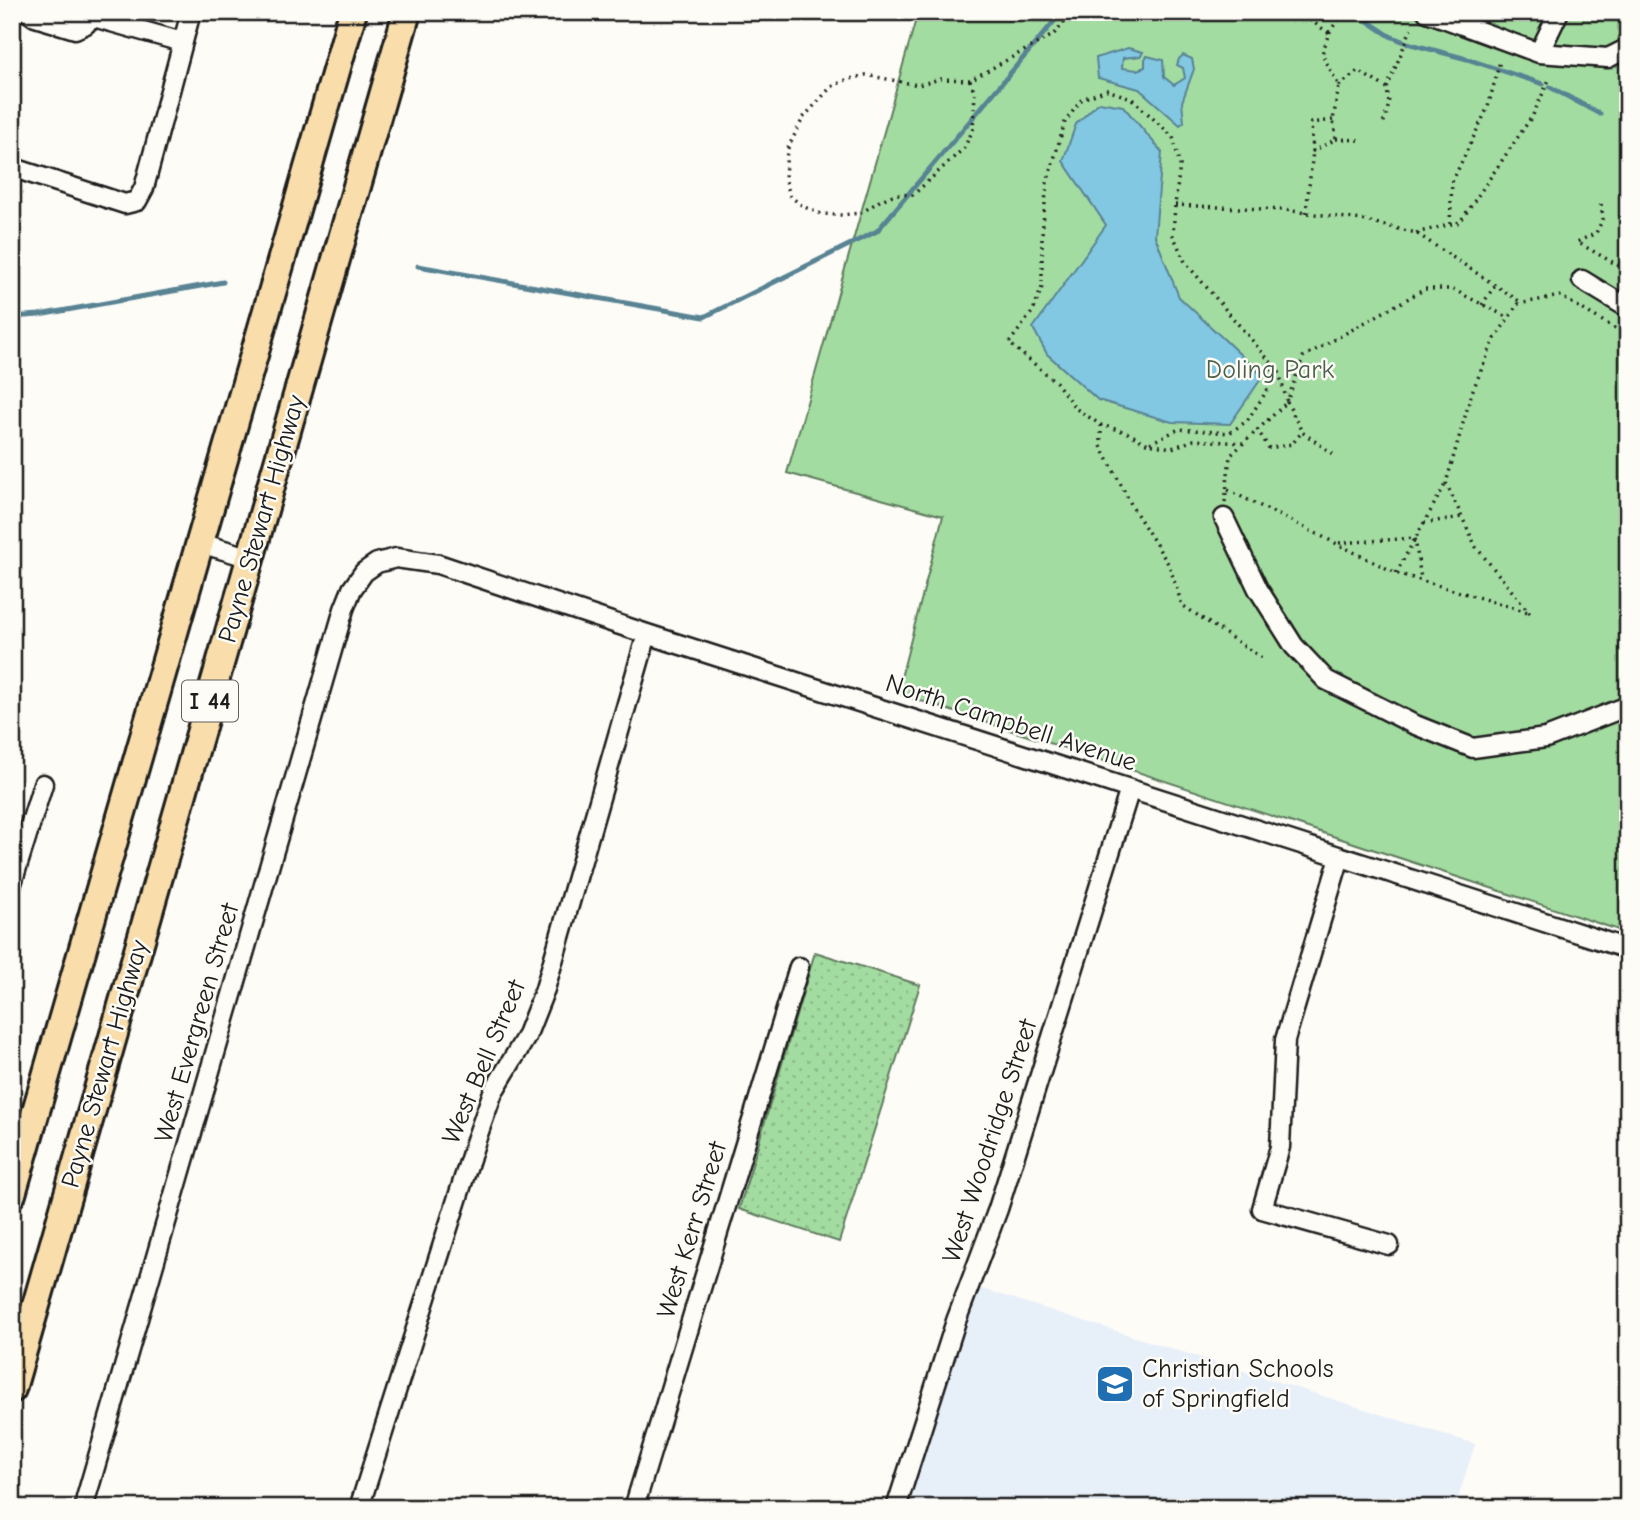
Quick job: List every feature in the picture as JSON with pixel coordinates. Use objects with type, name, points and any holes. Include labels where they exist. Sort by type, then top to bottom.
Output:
[{"type":"highway","name":"Payne Stewart Highway","points":[[12,1194],[353,12]]},
{"type":"highway","name":"Payne Stewart Highway","points":[[12,1389],[407,12]]},
{"type":"street","points":[[28,12],[35,17],[75,29],[86,24],[90,14],[182,42]]},
{"type":"street","points":[[12,174],[20,170],[125,204],[137,201],[144,188],[191,12]]},
{"type":"street","points":[[1427,12],[1539,52],[1608,58],[1628,48]]},
{"type":"street","points":[[1539,52],[1558,14],[1555,12]]},
{"type":"street","points":[[1582,280],[1628,308]]},
{"type":"street","points":[[1224,518],[1258,589],[1294,646],[1326,680],[1413,724],[1474,748],[1546,738],[1628,706]]},
{"type":"street","points":[[200,542],[251,558]]},
{"type":"street","name":"North Campbell Avenue","points":[[377,563],[396,558],[438,564],[647,634],[1628,948]]},
{"type":"street","name":"West Evergreen Street","points":[[85,1508],[344,609],[352,589],[364,572],[377,563]]},
{"type":"street","name":"West Bell Street","points":[[359,1508],[493,1092],[526,1037],[545,989],[647,634]]},
{"type":"street","points":[[12,883],[43,784]]},
{"type":"street","name":"West Woodridge Street","points":[[896,1508],[956,1321],[998,1209],[1130,789]]},
{"type":"street","points":[[1339,857],[1285,1040],[1280,1147],[1262,1209],[1389,1245]]},
{"type":"street","name":"West Kerr Street","points":[[634,1508],[799,967]]},
{"type":"path","points":[[970,79],[975,93],[973,130],[964,148],[913,195],[895,194],[861,213],[840,215],[813,211],[790,196],[785,178],[787,150],[803,118],[831,88],[846,80],[866,75],[918,85],[940,79],[970,79],[1054,35],[1074,12]]},
{"type":"path","points":[[1297,12],[1329,33]]},
{"type":"path","points":[[1336,139],[1333,120],[1339,86],[1322,54],[1329,33],[1343,12]]},
{"type":"path","points":[[1383,125],[1389,104],[1387,88],[1411,29]]},
{"type":"path","points":[[1450,224],[1452,182],[1488,107],[1500,61]]},
{"type":"path","points":[[1339,86],[1358,71],[1387,88]]},
{"type":"path","points":[[1416,233],[1460,222],[1533,115],[1549,80]]},
{"type":"path","points":[[1243,443],[1194,440],[1172,448],[1148,444],[1126,432],[1101,425],[1075,408],[1056,382],[1009,343],[1033,312],[1042,287],[1042,234],[1048,183],[1065,122],[1082,99],[1107,90],[1131,98],[1174,137],[1180,165],[1173,235],[1185,262],[1279,372],[1287,402],[1302,432],[1333,454]]},
{"type":"path","points":[[1306,213],[1313,150],[1311,123],[1333,120]]},
{"type":"path","points":[[1313,150],[1336,139],[1359,140]]},
{"type":"path","points":[[1601,204],[1603,219],[1597,233],[1577,242],[1628,271]]},
{"type":"path","points":[[1175,205],[1284,210],[1362,220],[1416,233],[1522,303]]},
{"type":"path","points":[[1482,305],[1494,285]]},
{"type":"path","points":[[1224,518],[1230,456],[1287,402],[1303,357],[1425,289],[1452,289],[1508,318]]},
{"type":"path","points":[[1396,572],[1446,483],[1472,392],[1494,340],[1518,304],[1560,296],[1628,336]]},
{"type":"path","points":[[1148,444],[1179,429],[1229,433],[1247,421],[1270,386],[1273,365]]},
{"type":"path","points":[[1101,425],[1101,446],[1133,508],[1169,565],[1182,605],[1265,660]]},
{"type":"path","points":[[1258,429],[1269,448],[1292,444],[1302,432]]},
{"type":"path","points":[[1227,490],[1396,572],[1530,613],[1476,547],[1446,483]]},
{"type":"path","points":[[1424,523],[1462,517]]},
{"type":"path","points":[[1337,544],[1415,538]]},
{"type":"path","points":[[1415,538],[1421,579]]},
{"type":"shaded area","name":"Christian Schools of Springfield","points":[[979,1288],[1475,1444],[1455,1508],[907,1508]]},
{"type":"green space","name":"Doling Park","points":[[918,12],[1628,12],[1628,933],[897,693],[943,516],[787,473]]},
{"type":"green space","points":[[815,952],[920,985],[839,1242],[739,1209]]},
{"type":"water","points":[[1128,48],[1143,52],[1141,56],[1123,58],[1122,68],[1137,70],[1145,67],[1147,56],[1163,60],[1164,77],[1174,85],[1185,78],[1183,68],[1177,65],[1179,59],[1183,55],[1192,59],[1194,69],[1182,102],[1184,122],[1180,125],[1139,89],[1098,78],[1096,58]]},
{"type":"water","points":[[1099,102],[1123,106],[1162,152],[1155,236],[1179,297],[1263,376],[1230,424],[1172,422],[1098,400],[1047,354],[1033,328],[1106,225],[1063,161],[1076,124]]},
{"type":"waterway","points":[[418,266],[704,317],[877,231],[1062,12]]},
{"type":"waterway","points":[[1354,12],[1390,36],[1407,43],[1543,84]]},
{"type":"waterway","points":[[1550,87],[1600,114]]},
{"type":"waterway","points":[[12,317],[39,315],[223,282]]},
{"type":"place","name":"Christian Schools of Springfield","points":[[1115,1384]]}]
